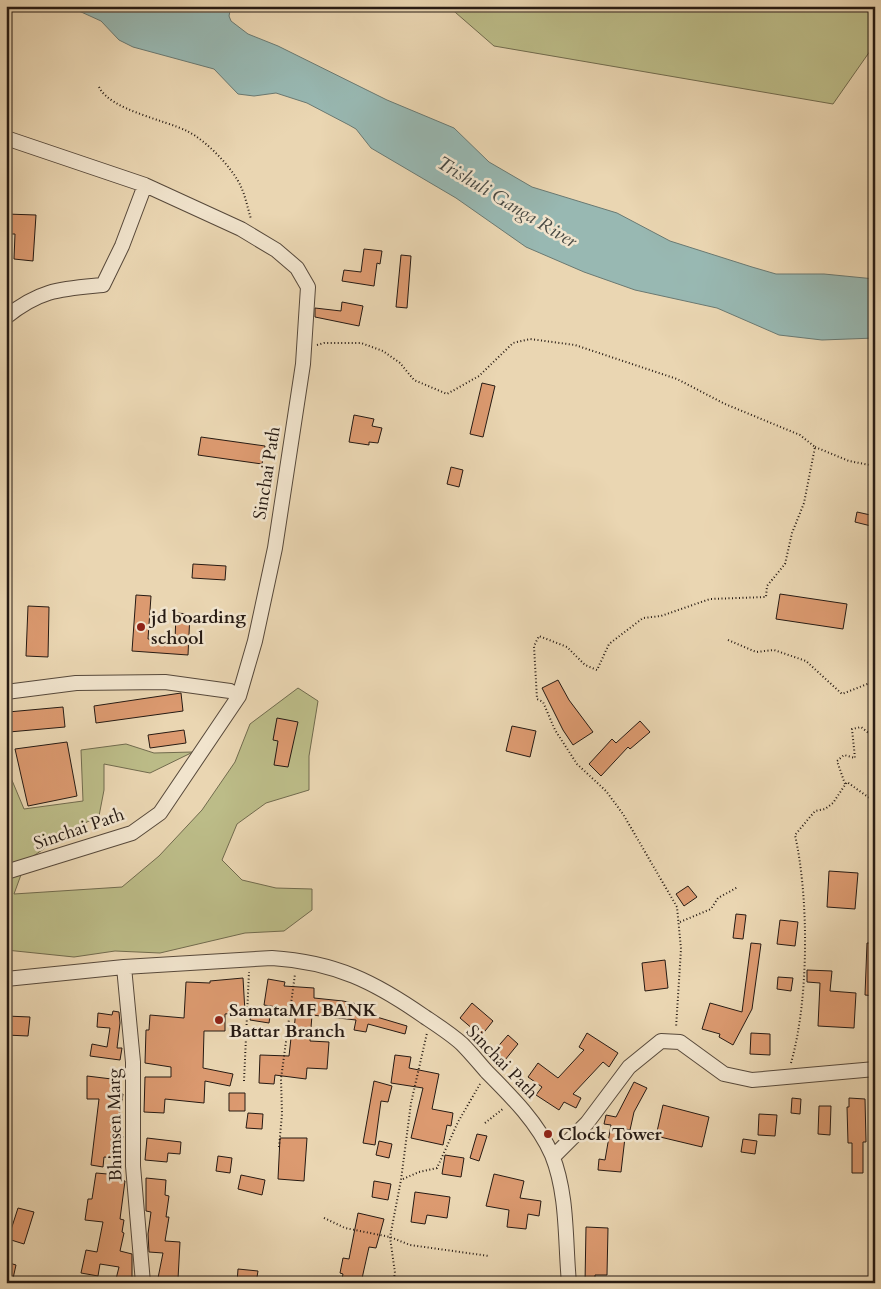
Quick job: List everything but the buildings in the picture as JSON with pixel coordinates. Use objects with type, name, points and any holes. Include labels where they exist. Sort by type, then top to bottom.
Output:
[{"type":"street","name":"Sinchai Path","points":[[6,138],[145,185],[256,238],[276,250],[297,268],[308,287],[304,349],[275,548],[255,641],[239,696],[160,814],[132,833],[6,872]]},
{"type":"street","points":[[6,317],[20,306],[54,290],[103,286],[122,246],[145,185]]},
{"type":"street","points":[[6,692],[76,683],[166,682],[230,691],[239,696]]},
{"type":"street","name":"Sinchai Path","points":[[6,979],[124,966],[297,959],[334,967],[366,981],[400,1000],[461,1043],[541,1133],[552,1157],[561,1187],[569,1283]]},
{"type":"street","name":"Bhimsen Marg","points":[[124,966],[133,1062],[134,1166],[143,1283]]},
{"type":"street","points":[[552,1157],[586,1123],[630,1068],[662,1040],[680,1042],[724,1074],[752,1080],[875,1069]]},
{"type":"path","points":[[99,88],[102,95],[188,132],[218,154],[242,188],[256,238]]},
{"type":"path","points":[[304,349],[324,343],[361,343],[383,351],[400,363],[414,380],[447,394],[479,376],[513,343],[530,339],[575,345],[640,365],[677,379],[725,404],[800,435],[815,447],[849,461],[875,466]]},
{"type":"path","points":[[680,1042],[675,1024],[681,978],[680,923],[677,907],[628,822],[606,791],[577,764],[548,717],[543,702],[537,699],[534,646],[539,636],[567,647],[585,665],[597,670],[609,644],[643,618],[662,616],[710,598],[766,596],[767,586],[785,564],[792,533],[804,503],[815,447]]},
{"type":"path","points":[[728,640],[756,652],[774,650],[806,661],[842,694],[875,681]]},
{"type":"path","points":[[846,784],[837,761],[844,755],[855,758],[852,729],[861,726],[875,738]]},
{"type":"path","points":[[846,784],[847,782],[875,802]]},
{"type":"path","points":[[788,1077],[799,1027],[803,990],[804,909],[794,835],[815,811],[825,809],[833,803],[846,784]]},
{"type":"path","points":[[680,923],[712,910],[718,898],[738,887]]},
{"type":"path","points":[[279,1147],[282,1114],[281,1079],[297,959]]},
{"type":"path","points":[[244,1081],[250,960]]},
{"type":"path","points":[[393,1283],[395,1273],[390,1237],[402,1180],[411,1103],[425,1036],[435,1024]]},
{"type":"path","points":[[402,1180],[419,1172],[437,1168],[486,1071]]},
{"type":"path","points":[[485,1122],[513,1100]]},
{"type":"path","points":[[324,1218],[345,1228],[390,1237],[410,1245],[489,1256]]},
{"type":"green space","points":[[448,6],[875,6],[875,44],[833,104],[494,46]]},
{"type":"green space","points":[[298,688],[318,701],[309,756],[309,790],[266,803],[237,824],[222,860],[242,880],[276,888],[312,889],[312,910],[284,931],[245,933],[160,953],[115,951],[74,957],[6,950],[6,766],[24,809],[83,801],[81,750],[126,744],[154,753],[193,752],[150,773],[104,764],[104,790],[99,816],[73,829],[26,861],[14,894],[122,887],[159,856],[202,810],[235,762],[250,724]]},
{"type":"water","name":"Trishuli Ganga River","points":[[68,6],[231,6],[229,16],[231,21],[248,34],[278,46],[387,100],[454,128],[489,162],[532,187],[617,213],[670,241],[776,274],[824,274],[875,279],[875,338],[822,340],[779,335],[717,308],[635,290],[584,272],[526,247],[456,198],[371,148],[356,129],[307,103],[276,93],[254,96],[238,94],[214,69],[133,47],[119,40],[101,21]]},
{"type":"place","name":"jd boarding school","points":[[141,627]]},
{"type":"place","name":"SamataMF BANK Battar Branch","points":[[219,1020]]},
{"type":"place","name":"Clock Tower","points":[[548,1134]]}]
